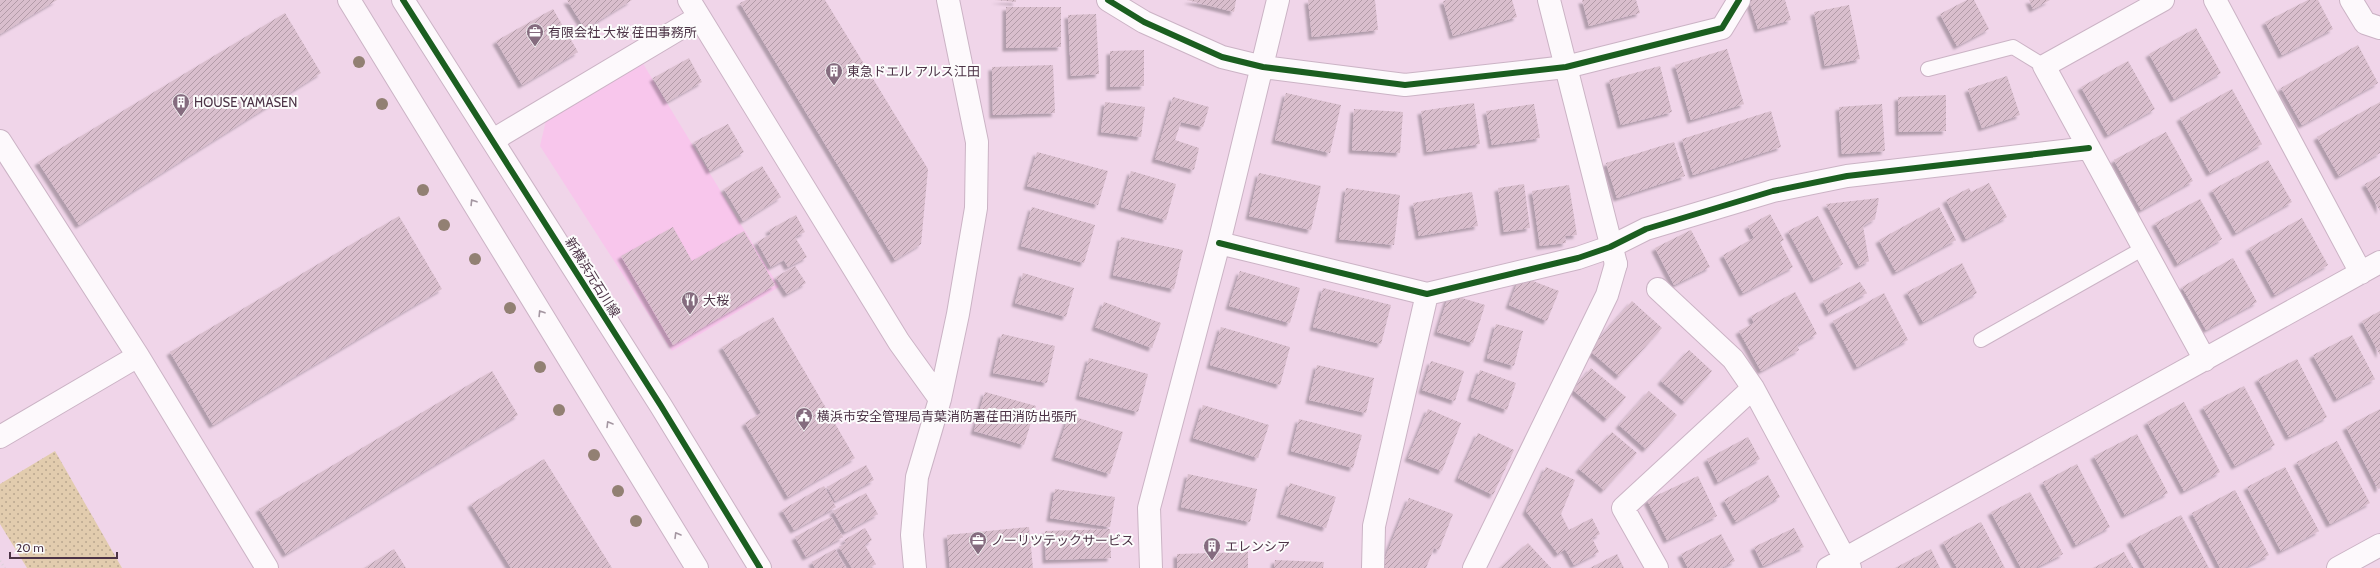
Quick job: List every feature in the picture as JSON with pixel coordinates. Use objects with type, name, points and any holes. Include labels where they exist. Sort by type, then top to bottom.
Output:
[{"type":"street","points":[[349,0],[697,568]]},
{"type":"street","name":"新横浜元石川線","points":[[403,0],[661,406],[760,568]]},
{"type":"street","points":[[915,568],[912,536],[917,477],[940,399],[958,314],[976,208],[977,142],[948,0]]},
{"type":"street","points":[[1108,0],[1144,22],[1222,57],[1263,67],[1405,85],[1566,67],[1722,28],[1740,2],[1739,0]]},
{"type":"street","points":[[1151,568],[1149,508],[1219,243],[1263,67],[1278,0]]},
{"type":"street","points":[[1474,568],[1607,295],[1613,255],[1549,0]]},
{"type":"street","points":[[2163,0],[2044,66],[2205,360]]},
{"type":"street","points":[[2215,0],[2360,273]]},
{"type":"street","points":[[2351,0],[2365,23],[2380,28]]},
{"type":"street","points":[[493,140],[694,9],[899,342],[940,399]]},
{"type":"street","points":[[0,141],[138,356],[267,568]]},
{"type":"street","points":[[1219,243],[1426,294],[1578,258],[1613,255],[1646,229],[1788,188],[1847,176],[2089,148]]},
{"type":"street","points":[[1658,289],[1733,360],[1753,388],[1841,565],[2380,262]]},
{"type":"street","points":[[1373,568],[1374,526],[1426,294]]},
{"type":"street","points":[[0,437],[138,356]]},
{"type":"street","points":[[1657,568],[1623,508],[1753,388]]},
{"type":"street","points":[[2338,568],[2380,545]]},
{"type":"lane","points":[[1928,69],[2014,47],[2044,66]]},
{"type":"lane","points":[[1981,340],[2144,248]]},
{"type":"path","points":[[0,561],[4,568]]},
{"type":"shaded area","points":[[642,62],[779,287],[672,351],[540,146],[547,116]]},
{"type":"shaded area","points":[[55,451],[122,568],[27,568],[0,524],[0,484]]},
{"type":"building","points":[[0,0],[57,0],[0,34]]},
{"type":"building","points":[[567,0],[632,0],[585,29]]},
{"type":"building","name":"東急ドエル アルス江田","points":[[746,0],[825,0],[928,169],[921,244],[895,260],[740,3]]},
{"type":"building","points":[[995,0],[1016,0],[1016,2]]},
{"type":"building","points":[[1187,0],[1236,0],[1234,12]]},
{"type":"building","points":[[1308,0],[1375,0],[1378,30],[1312,37]]},
{"type":"building","points":[[1512,0],[1517,17],[1453,36],[1443,1]]},
{"type":"building","points":[[1582,0],[1636,0],[1640,13],[1589,26]]},
{"type":"building","points":[[1749,0],[1785,0],[1791,20],[1758,29]]},
{"type":"building","points":[[1967,0],[1974,0],[1989,29],[1957,46],[1940,14]]},
{"type":"building","points":[[2029,0],[2050,0],[2033,9]]},
{"type":"building","points":[[2308,0],[2318,0],[2333,29],[2282,55],[2265,22]]},
{"type":"building","points":[[1849,5],[1860,59],[1825,66],[1814,12]]},
{"type":"building","points":[[1006,7],[1061,7],[1061,47],[1006,48]]},
{"type":"building","points":[[553,9],[578,52],[522,85],[496,41]]},
{"type":"building","name":"HOUSE YAMASEN","points":[[285,13],[321,73],[79,225],[38,162]]},
{"type":"building","points":[[1096,14],[1099,74],[1071,76],[1068,15]]},
{"type":"building","points":[[2196,28],[2221,73],[2174,99],[2149,54]]},
{"type":"building","points":[[2358,45],[2378,83],[2302,125],[2281,88]]},
{"type":"building","points":[[1727,49],[1744,104],[1691,120],[1675,65]]},
{"type":"building","points":[[1144,50],[1144,86],[1110,87],[1110,51]]},
{"type":"building","points":[[689,58],[702,82],[667,102],[653,78]]},
{"type":"building","points":[[2128,61],[2155,109],[2108,135],[2081,87]]},
{"type":"building","points":[[1053,65],[1055,113],[993,115],[992,67]]},
{"type":"building","points":[[1660,66],[1672,112],[1621,125],[1609,80]]},
{"type":"building","points":[[2007,76],[2020,115],[1982,128],[1968,89]]},
{"type":"building","points":[[2232,89],[2262,144],[2210,173],[2180,118]]},
{"type":"building","points":[[1286,93],[1341,105],[1330,153],[1275,140]]},
{"type":"building","points":[[1946,95],[1946,131],[1899,132],[1898,97]]},
{"type":"building","points":[[1173,97],[1209,107],[1203,127],[1181,122],[1175,140],[1199,148],[1194,170],[1155,159]]},
{"type":"building","points":[[1105,102],[1145,107],[1141,137],[1101,132]]},
{"type":"building","points":[[2380,102],[2380,153],[2339,176],[2317,137]]},
{"type":"building","points":[[1474,103],[1480,144],[1427,152],[1421,111]]},
{"type":"building","points":[[1534,104],[1540,138],[1492,145],[1486,111]]},
{"type":"building","points":[[1882,104],[1885,151],[1842,154],[1839,107]]},
{"type":"building","points":[[1354,109],[1403,112],[1400,153],[1352,150]]},
{"type":"building","points":[[1771,111],[1781,147],[1693,175],[1682,139]]},
{"type":"building","points":[[728,124],[744,152],[710,171],[694,142]]},
{"type":"building","points":[[2166,132],[2193,181],[2141,210],[2114,160]]},
{"type":"building","points":[[1674,142],[1685,176],[1617,198],[1606,163]]},
{"type":"building","points":[[1037,152],[1108,171],[1098,205],[1027,186]]},
{"type":"building","points":[[2268,160],[2292,202],[2236,233],[2212,190]]},
{"type":"building","points":[[762,166],[781,197],[743,221],[724,189]]},
{"type":"building","points":[[1131,171],[1176,184],[1166,220],[1121,207]]},
{"type":"building","points":[[1259,173],[1321,186],[1311,230],[1249,216]]},
{"type":"building","points":[[2380,176],[2380,211],[2365,184]]},
{"type":"building","points":[[1989,183],[2007,217],[1966,239],[1946,200],[1969,188],[1971,192]]},
{"type":"building","points":[[1524,184],[1530,228],[1504,232],[1498,188]]},
{"type":"building","points":[[1569,185],[1577,235],[1565,236],[1566,243],[1540,246],[1532,191]]},
{"type":"building","points":[[1346,188],[1400,195],[1394,245],[1339,239]]},
{"type":"building","points":[[1472,192],[1478,226],[1419,236],[1413,203]]},
{"type":"building","points":[[1879,198],[1875,219],[1863,226],[1869,261],[1859,266],[1826,204]]},
{"type":"building","points":[[2200,199],[2222,239],[2178,264],[2155,223]]},
{"type":"building","points":[[1032,207],[1095,225],[1084,263],[1021,246]]},
{"type":"building","points":[[1939,207],[1956,240],[1896,272],[1879,240]]},
{"type":"building","points":[[1770,214],[1784,240],[1780,242],[1793,267],[1743,293],[1723,255],[1754,238],[1748,226]]},
{"type":"building","points":[[796,215],[805,232],[795,237],[807,257],[788,267],[784,260],[771,267],[757,242],[771,234],[769,230]]},
{"type":"building","points":[[399,216],[442,289],[213,425],[170,352]]},
{"type":"building","points":[[1818,216],[1843,264],[1814,280],[1788,231]]},
{"type":"building","points":[[2302,218],[2328,265],[2275,295],[2249,248]]},
{"type":"building","name":"大桜","points":[[673,227],[692,261],[744,231],[775,285],[673,345],[621,256]]},
{"type":"building","points":[[1691,230],[1710,267],[1674,285],[1655,248]]},
{"type":"building","points":[[1121,237],[1183,250],[1174,289],[1113,275]]},
{"type":"building","points":[[2233,258],[2257,302],[2206,330],[2182,287]]},
{"type":"building","points":[[1962,263],[1977,293],[1923,322],[1907,292]]},
{"type":"building","points":[[795,266],[806,283],[787,294],[776,277]]},
{"type":"building","points":[[1240,271],[1300,288],[1290,323],[1229,306]]},
{"type":"building","points":[[1023,273],[1074,288],[1066,317],[1015,303]]},
{"type":"building","points":[[1520,276],[1559,291],[1547,321],[1509,305]]},
{"type":"building","points":[[1860,282],[1867,293],[1829,313],[1823,301]]},
{"type":"building","points":[[1323,288],[1391,305],[1381,344],[1313,327]]},
{"type":"building","points":[[1795,292],[1817,334],[1797,345],[1799,350],[1761,371],[1739,331],[1754,323],[1751,316]]},
{"type":"building","points":[[1884,293],[1908,340],[1857,367],[1833,321]]},
{"type":"building","points":[[1449,294],[1485,305],[1473,343],[1437,332]]},
{"type":"building","points":[[1632,301],[1662,328],[1619,376],[1589,350]]},
{"type":"building","points":[[1104,302],[1161,323],[1152,348],[1095,327]]},
{"type":"building","points":[[2380,311],[2380,355],[2362,321]]},
{"type":"building","points":[[773,317],[855,458],[788,497],[745,423],[761,413],[722,347]]},
{"type":"building","points":[[1496,324],[1523,331],[1514,366],[1487,358]]},
{"type":"building","points":[[1221,327],[1290,347],[1280,385],[1210,365]]},
{"type":"building","points":[[1002,334],[1055,346],[1047,383],[993,373]]},
{"type":"building","points":[[2352,335],[2375,379],[2337,399],[2313,355]]},
{"type":"building","points":[[1689,350],[1712,371],[1685,402],[1661,381]]},
{"type":"building","points":[[1089,358],[1148,374],[1138,412],[1079,396]]},
{"type":"building","points":[[2297,359],[2327,417],[2289,437],[2258,379]]},
{"type":"building","points":[[1431,361],[1464,371],[1455,401],[1422,390]]},
{"type":"building","points":[[1317,365],[1374,378],[1366,413],[1309,400]]},
{"type":"building","points":[[1591,368],[1626,397],[1607,419],[1573,390]]},
{"type":"building","points":[[1480,370],[1516,383],[1507,410],[1471,397]]},
{"type":"building","points":[[492,371],[518,415],[286,554],[259,509]]},
{"type":"building","points":[[2244,386],[2275,445],[2235,466],[2203,407]]},
{"type":"building","points":[[1649,391],[1677,415],[1646,449],[1619,425]]},
{"type":"building","points":[[985,392],[1036,406],[1024,445],[974,431]]},
{"type":"building","points":[[2184,402],[2220,472],[2184,491],[2147,422]]},
{"type":"building","points":[[1203,405],[1269,425],[1258,458],[1193,438]]},
{"type":"building","points":[[1428,409],[1461,423],[1442,471],[1408,458]]},
{"type":"building","points":[[2380,409],[2380,488],[2378,489],[2346,427]]},
{"type":"building","points":[[1069,415],[1123,432],[1110,474],[1055,457]]},
{"type":"building","points":[[1299,419],[1362,435],[1353,468],[1291,451]]},
{"type":"building","points":[[1612,432],[1637,453],[1604,490],[1579,469]]},
{"type":"building","points":[[1478,433],[1514,450],[1493,495],[1458,478]]},
{"type":"building","points":[[2137,434],[2168,493],[2125,515],[2094,456]]},
{"type":"building","points":[[1748,437],[1760,459],[1718,482],[1707,459]]},
{"type":"building","points":[[2337,441],[2370,503],[2330,524],[2297,462]]},
{"type":"building","points":[[544,459],[612,568],[511,568],[471,504]]},
{"type":"building","points":[[2077,464],[2110,527],[2076,545],[2043,482]]},
{"type":"building","points":[[866,465],[874,480],[835,501],[827,487]]},
{"type":"building","points":[[1546,467],[1575,480],[1561,514],[1569,530],[1592,518],[1600,534],[1592,538],[1599,552],[1574,565],[1565,549],[1558,554],[1526,511]]},
{"type":"building","points":[[2285,467],[2319,531],[2281,551],[2247,487]]},
{"type":"building","points":[[1188,474],[1257,489],[1250,522],[1181,507]]},
{"type":"building","points":[[1768,475],[1780,497],[1736,522],[1724,500]]},
{"type":"building","points":[[1698,476],[1717,516],[1667,540],[1647,500]]},
{"type":"building","points":[[1290,483],[1336,497],[1326,528],[1280,514]]},
{"type":"building","points":[[824,486],[836,507],[794,530],[782,510]]},
{"type":"building","points":[[1055,489],[1115,497],[1110,527],[1050,518]]},
{"type":"building","points":[[2235,490],[2269,555],[2244,568],[2220,568],[2192,513]]},
{"type":"building","points":[[2030,492],[2063,554],[2035,568],[2021,568],[1991,512]]},
{"type":"building","points":[[866,493],[878,514],[845,532],[833,511]]},
{"type":"building","points":[[1409,498],[1453,514],[1439,550],[1434,548],[1426,568],[1387,568],[1382,566]]},
{"type":"building","points":[[2181,515],[2209,568],[2145,568],[2130,541]]},
{"type":"building","points":[[831,517],[843,537],[806,557],[795,537]]},
{"type":"building","points":[[1981,522],[2005,568],[1957,568],[1943,542]]},
{"type":"building","points":[[1029,527],[1033,568],[950,568],[947,535]]},
{"type":"building","points":[[865,528],[872,540],[865,545],[876,564],[869,568],[852,568],[839,547],[846,543],[844,540]]},
{"type":"building","points":[[1794,528],[1804,547],[1763,566],[1754,547]]},
{"type":"building","points":[[1110,529],[1111,558],[1046,560],[1045,531]]},
{"type":"building","points":[[1721,534],[1735,561],[1721,568],[1688,568],[1681,554]]},
{"type":"building","points":[[1528,543],[1551,568],[1500,568]]},
{"type":"building","points":[[394,549],[406,568],[364,568]]},
{"type":"building","points":[[835,549],[846,568],[815,568],[812,562]]},
{"type":"building","points":[[1931,549],[1940,568],[1895,568]]},
{"type":"building","name":"エレンシア","points":[[1248,552],[1248,568],[1177,568],[1177,554]]},
{"type":"building","points":[[2124,552],[2133,568],[2093,568]]},
{"type":"building","points":[[1617,554],[1624,568],[1590,568]]},
{"type":"building","points":[[1275,560],[1324,562],[1323,568],[1274,568]]},
{"type":"cycle path","points":[[403,0],[661,406],[760,568]]},
{"type":"cycle path","points":[[1108,0],[1144,22],[1222,57],[1263,67],[1405,85],[1566,67],[1722,28],[1739,0]]},
{"type":"cycle path","points":[[1219,243],[1427,294],[1578,258],[1610,247],[1646,229],[1773,191],[1847,176],[2089,148]]},
{"type":"place","name":"有限会社 大桜 荏田事務所","points":[[535,47]]},
{"type":"place","name":"東急ドエル アルス江田","points":[[834,86]]},
{"type":"place","name":"HOUSE YAMASEN","points":[[181,117]]},
{"type":"place","name":"大桜","points":[[690,315]]},
{"type":"place","name":"横浜市安全管理局青葉消防署荏田消防出張所","points":[[804,431]]},
{"type":"place","name":"ノーリツテックサービス","points":[[978,555]]},
{"type":"place","name":"エレンシア","points":[[1212,561]]}]
